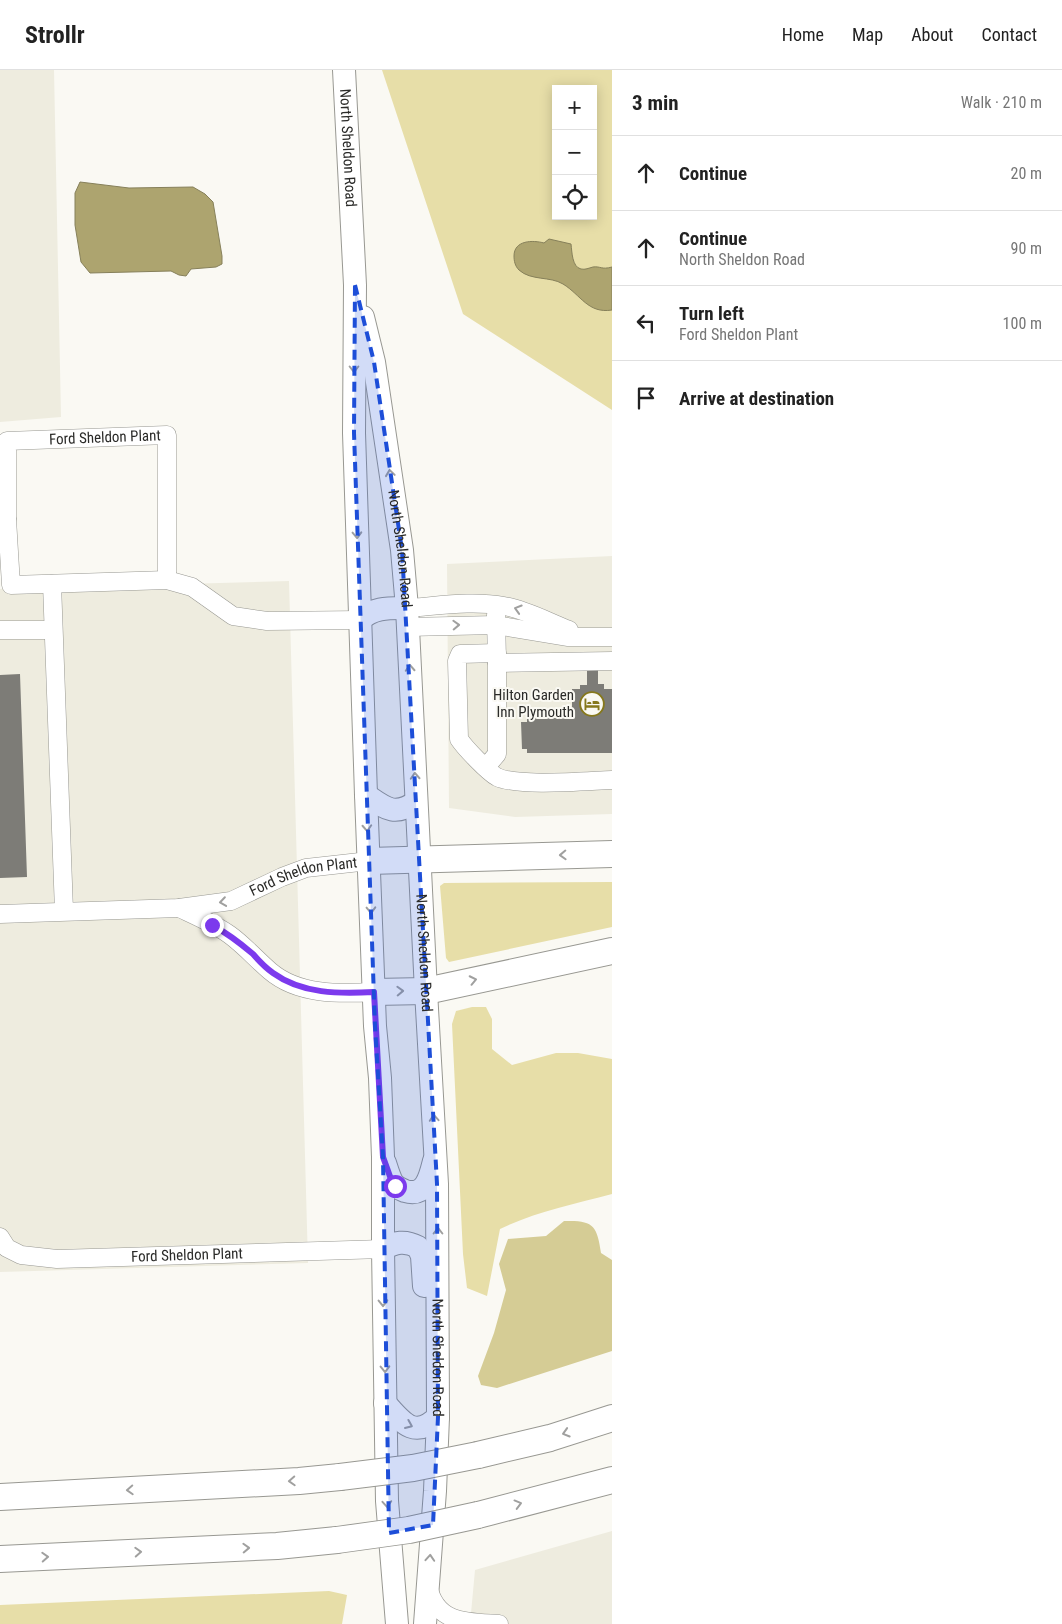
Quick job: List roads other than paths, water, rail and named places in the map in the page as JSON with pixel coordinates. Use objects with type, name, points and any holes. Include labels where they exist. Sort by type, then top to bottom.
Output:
[{"type":"highway","points":[[369,861],[612,854]]},
{"type":"highway","points":[[374,992],[426,991],[612,951]]},
{"type":"highway","points":[[0,1497],[289,1482],[413,1468],[550,1438],[612,1418]]},
{"type":"highway","points":[[559,1493],[612,1474]]},
{"type":"highway","points":[[0,1559],[277,1546],[337,1540],[409,1530],[478,1515],[612,1480]]},
{"type":"main road","name":"North Sheldon Road","points":[[344,70],[355,285],[354,434],[366,795],[383,1157],[387,1501],[398,1624]]},
{"type":"main road","name":"North Sheldon Road","points":[[355,285],[374,362],[402,550],[436,1153],[438,1417],[435,1491],[425,1624]]},
{"type":"main road","points":[[360,620],[365,614],[378,609],[407,617]]},
{"type":"main road","points":[[366,795],[392,810],[402,810],[416,802]]},
{"type":"main road","points":[[383,1157],[395,1186],[411,1193],[419,1192],[424,1187],[429,1179],[436,1153]]},
{"type":"main road","points":[[383,1249],[396,1243],[410,1242],[418,1246],[422,1256],[427,1358],[438,1382]]},
{"type":"main road","points":[[385,1403],[400,1421],[409,1427],[420,1428],[430,1424],[438,1417]]},
{"type":"street","name":"Ford Sheldon Plant","points":[[167,580],[166,436],[7,441],[3,519],[11,586],[167,580],[192,587],[233,616],[267,621],[360,620]]},
{"type":"street","points":[[52,584],[64,911]]},
{"type":"street","points":[[407,617],[466,604],[496,604],[522,610],[535,624]]},
{"type":"street","points":[[486,767],[497,754],[496,604]]},
{"type":"street","points":[[407,617],[496,625],[535,624],[567,637],[604,637]]},
{"type":"street","points":[[0,630],[53,630]]},
{"type":"street","points":[[612,661],[497,658],[460,654],[457,661],[459,739],[496,776],[514,782],[612,780]]},
{"type":"street","name":"Ford Sheldon Plant","points":[[0,914],[179,908],[231,901],[306,868],[369,861]]},
{"type":"street","name":"Ford Sheldon Plant","points":[[179,908],[229,934],[272,972],[289,983],[310,990],[349,994],[374,992]]},
{"type":"street","name":"Ford Sheldon Plant","points":[[2,1245],[21,1255],[57,1259],[383,1249]]},
{"type":"street","points":[[428,1585],[430,1597],[436,1607],[445,1615],[464,1622],[499,1624]]},
{"type":"place","name":"Hilton Garden Inn Plymouth","points":[[592,704]]}]
